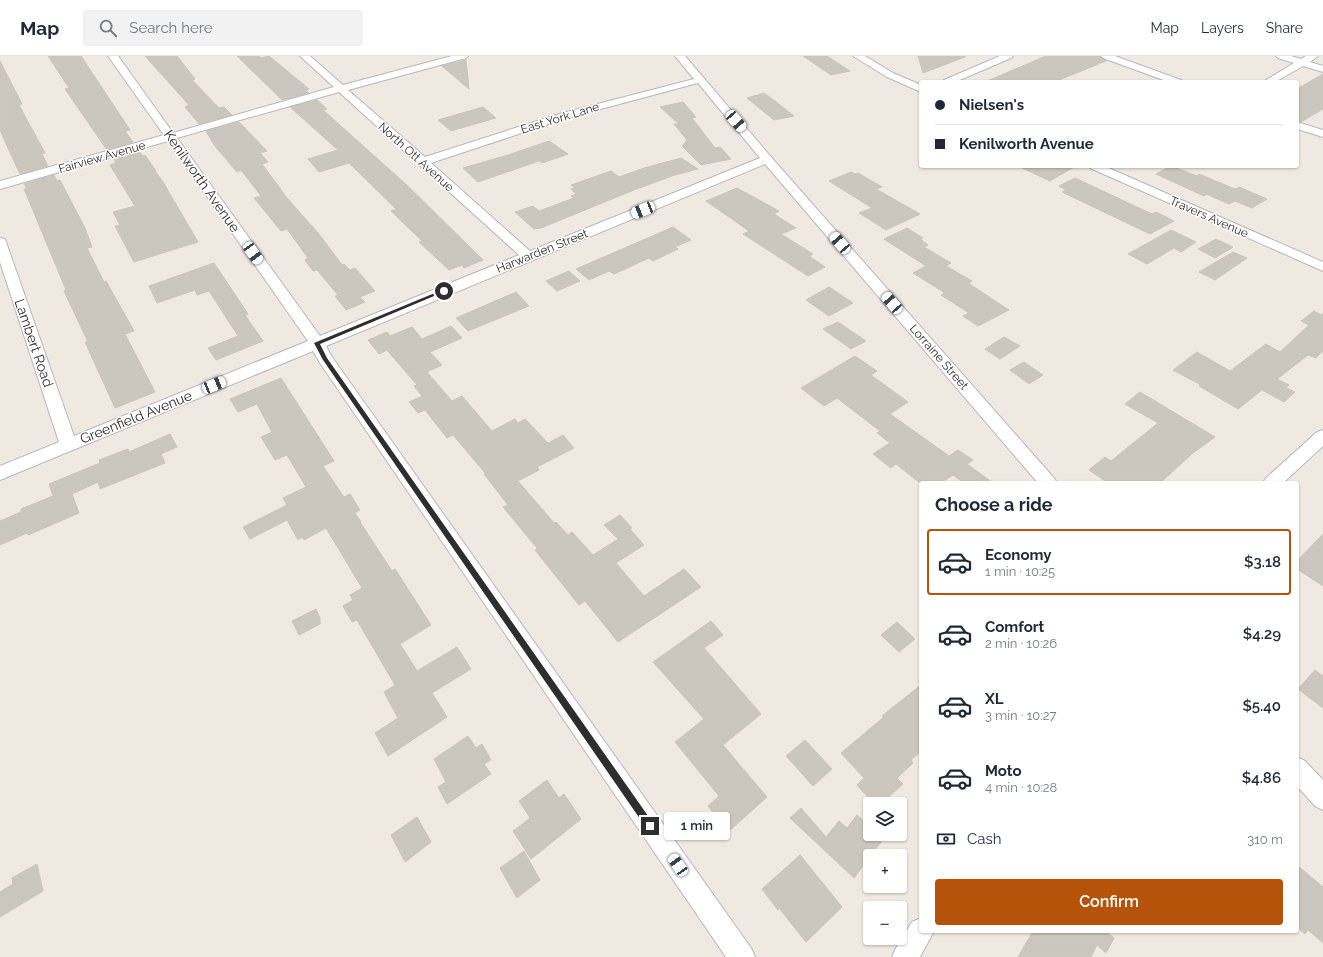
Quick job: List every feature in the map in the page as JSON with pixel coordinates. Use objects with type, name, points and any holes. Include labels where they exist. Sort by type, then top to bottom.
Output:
[{"type":"street","name":"Kenilworth Avenue","points":[[113,56],[317,343],[325,359],[742,957]]},
{"type":"street","name":"North Ott Avenue","points":[[305,56],[528,256]]},
{"type":"street","name":"Fairview Avenue","points":[[0,185],[463,56]]},
{"type":"street","name":"Lorraine Street","points":[[680,56],[767,159],[1046,481]]},
{"type":"street","points":[[858,56],[890,75],[919,88]]},
{"type":"street","points":[[952,80],[1008,56]]},
{"type":"street","points":[[1106,56],[1172,80]]},
{"type":"street","points":[[1281,56],[1323,69]]},
{"type":"street","points":[[1271,80],[1313,56]]},
{"type":"street","name":"East York Lane","points":[[422,162],[563,116],[700,80]]},
{"type":"street","points":[[1299,126],[1323,134]]},
{"type":"street","name":"Harwarden Street","points":[[317,343],[767,159]]},
{"type":"street","name":"Travers Avenue","points":[[1099,168],[1323,267]]},
{"type":"street","name":"Lambert Road","points":[[0,242],[68,444]]},
{"type":"street","name":"Greenfield Avenue","points":[[0,473],[317,343]]},
{"type":"street","points":[[1274,481],[1323,436]]},
{"type":"street","points":[[1299,771],[1323,798]]},
{"type":"street","points":[[905,957],[919,933]]},
{"type":"building","points":[[48,56],[81,56],[130,130],[125,131],[133,142],[107,150],[65,89],[69,88]]},
{"type":"building","points":[[145,56],[177,56],[195,79],[192,80],[219,108],[224,107],[232,115],[199,124],[185,107],[189,105]]},
{"type":"building","points":[[237,56],[259,56],[261,58],[269,56],[309,89],[306,90],[309,93],[282,100]]},
{"type":"building","points":[[803,56],[827,56],[850,71],[831,75]]},
{"type":"building","points":[[918,56],[965,56],[965,57],[923,73]]},
{"type":"building","points":[[1046,56],[1100,56],[1106,61],[1059,80],[990,80]]},
{"type":"building","points":[[466,60],[469,89],[442,66]]},
{"type":"building","points":[[0,61],[22,104],[19,105],[45,153],[42,154],[48,166],[20,174],[12,157],[0,130]]},
{"type":"building","points":[[1323,74],[1323,109],[1301,122],[1299,122],[1299,88]]},
{"type":"building","points":[[764,93],[794,116],[774,120],[747,98]]},
{"type":"building","points":[[317,100],[327,109],[323,110],[409,187],[483,260],[464,268],[462,265],[449,270],[419,242],[422,241],[391,211],[396,209],[349,163],[319,172],[308,159],[338,150],[290,107]]},
{"type":"building","points":[[683,102],[696,117],[692,118],[715,148],[720,147],[731,159],[701,165],[682,146],[687,140],[674,124],[679,124],[660,107]]},
{"type":"building","points":[[483,107],[496,118],[451,131],[438,120]]},
{"type":"building","points":[[239,122],[267,151],[260,153],[268,162],[262,164],[287,198],[319,234],[342,265],[344,264],[350,270],[355,268],[375,291],[360,297],[365,302],[346,310],[335,296],[338,295],[317,270],[313,271],[305,260],[308,258],[287,229],[281,231],[254,198],[261,196],[241,170],[237,172],[214,145],[206,131]]},
{"type":"building","points":[[549,141],[568,154],[542,163],[539,161],[478,182],[463,168],[508,155]]},
{"type":"building","points":[[139,151],[143,156],[145,155],[156,171],[198,242],[134,262],[115,226],[120,225],[113,212],[135,206],[110,165],[116,163],[113,158]]},
{"type":"building","points":[[681,158],[698,169],[675,175],[634,190],[541,228],[534,229],[515,212],[533,206],[539,211],[574,198],[571,196],[576,194],[571,189],[575,188],[571,185],[611,171],[619,177],[644,168]]},
{"type":"building","points":[[1022,168],[1073,168],[1050,181]]},
{"type":"building","points":[[1167,168],[1176,168],[1197,176],[1199,174],[1235,189],[1239,187],[1267,199],[1252,208],[1235,201],[1229,204],[1206,194],[1204,196],[1156,174]]},
{"type":"building","points":[[851,172],[855,174],[858,173],[882,187],[876,189],[920,214],[886,230],[859,213],[872,208],[829,181]]},
{"type":"building","points":[[54,175],[57,181],[60,180],[85,228],[92,247],[87,248],[104,282],[106,281],[134,331],[125,334],[155,392],[115,408],[85,342],[88,342],[64,291],[66,290],[24,189],[27,189],[24,184]]},
{"type":"building","points":[[1075,178],[1152,214],[1156,212],[1174,221],[1150,234],[1062,192],[1066,190],[1059,186]]},
{"type":"building","points":[[737,188],[779,211],[774,214],[796,228],[781,234],[813,254],[809,256],[825,267],[808,276],[743,234],[749,231],[706,201]]},
{"type":"building","points":[[673,227],[691,240],[675,247],[678,249],[653,261],[649,258],[614,274],[609,271],[589,280],[576,269]]},
{"type":"building","points":[[907,228],[923,238],[920,239],[928,245],[924,247],[951,263],[946,266],[972,281],[968,283],[1009,310],[978,326],[963,316],[969,313],[941,295],[945,293],[913,273],[926,266],[884,239]]},
{"type":"building","points":[[1171,230],[1196,242],[1181,252],[1174,248],[1147,264],[1128,254]]},
{"type":"building","points":[[1216,239],[1233,247],[1215,258],[1198,249]]},
{"type":"building","points":[[1233,252],[1247,258],[1215,280],[1199,272]]},
{"type":"building","points":[[214,263],[248,314],[245,315],[263,341],[216,360],[208,348],[238,336],[209,291],[197,295],[195,290],[157,303],[149,286]]},
{"type":"building","points":[[569,271],[580,281],[557,291],[546,281]]},
{"type":"building","points":[[829,287],[853,303],[829,316],[806,300]]},
{"type":"building","points":[[516,292],[529,306],[468,331],[456,318]]},
{"type":"building","points":[[1314,311],[1321,315],[1323,313],[1323,351],[1316,358],[1308,355],[1277,379],[1289,385],[1286,388],[1295,392],[1284,402],[1262,390],[1238,409],[1199,386],[1201,385],[1173,370],[1197,352],[1230,371],[1266,344],[1280,352],[1309,325],[1301,321]]},
{"type":"building","points":[[838,322],[866,341],[851,349],[823,329]]},
{"type":"building","points":[[451,326],[462,338],[430,352],[442,365],[427,372],[452,401],[462,396],[492,431],[515,419],[518,423],[525,419],[548,443],[563,435],[574,448],[537,467],[539,470],[518,481],[554,523],[556,522],[568,535],[572,532],[593,555],[618,539],[604,525],[620,515],[632,528],[630,529],[644,545],[616,563],[644,596],[684,569],[701,587],[618,642],[585,601],[579,605],[535,550],[537,548],[503,507],[508,505],[484,474],[486,474],[453,435],[447,438],[425,410],[418,413],[409,402],[422,396],[414,386],[417,385],[387,350],[379,354],[368,340],[387,332],[390,336],[412,327],[422,339]]},
{"type":"building","points":[[1004,337],[1020,346],[1000,359],[985,349]]},
{"type":"building","points":[[855,356],[877,371],[871,375],[908,402],[890,414],[949,456],[958,450],[973,460],[967,464],[990,481],[961,481],[953,475],[944,481],[919,481],[919,482],[896,464],[891,468],[873,454],[890,443],[877,433],[880,431],[837,398],[824,406],[801,388]]},
{"type":"building","points":[[1024,362],[1043,375],[1029,384],[1010,370]]},
{"type":"building","points":[[281,378],[334,461],[323,466],[344,497],[350,494],[360,510],[355,513],[360,522],[392,571],[395,569],[431,625],[400,644],[417,671],[457,647],[471,669],[432,693],[447,717],[388,756],[375,733],[398,718],[384,692],[395,685],[357,620],[352,622],[343,606],[353,600],[350,595],[362,588],[326,528],[304,540],[302,537],[298,540],[287,520],[250,539],[243,527],[287,505],[283,498],[306,487],[287,455],[275,460],[261,437],[272,432],[257,404],[238,412],[230,399]]},
{"type":"building","points":[[1140,392],[1215,437],[1193,453],[1162,481],[1105,481],[1089,470],[1105,457],[1111,461],[1158,423],[1125,404]]},
{"type":"building","points":[[170,434],[177,447],[161,454],[165,463],[100,489],[98,482],[72,494],[79,513],[28,535],[27,533],[0,545],[0,521],[21,512],[21,509],[53,496],[49,484],[100,463],[99,460],[128,449],[129,452]]},
{"type":"building","points":[[1323,534],[1323,586],[1299,570],[1299,559]]},
{"type":"building","points":[[316,609],[320,618],[320,624],[299,635],[292,621]]},
{"type":"building","points":[[711,621],[723,635],[704,648],[761,714],[723,745],[767,797],[728,832],[708,806],[719,796],[675,742],[704,719],[653,662]]},
{"type":"building","points":[[897,622],[915,639],[899,652],[881,635]]},
{"type":"building","points":[[1315,670],[1323,676],[1323,708],[1299,690]]},
{"type":"building","points":[[919,687],[919,753],[911,760],[913,763],[897,778],[903,784],[889,797],[868,797],[857,785],[864,778],[841,753],[884,717],[882,716]]},
{"type":"building","points":[[468,736],[476,748],[482,744],[491,760],[484,764],[491,774],[447,804],[438,787],[446,782],[434,759]]},
{"type":"building","points":[[805,740],[832,769],[813,786],[786,756]]},
{"type":"building","points":[[547,780],[559,798],[564,794],[581,819],[531,859],[513,831],[530,818],[519,801]]},
{"type":"building","points":[[801,808],[826,837],[839,821],[847,828],[857,815],[863,820],[863,841],[882,841],[876,849],[863,849],[863,866],[854,878],[790,818]]},
{"type":"building","points":[[417,817],[431,842],[405,862],[391,835]]},
{"type":"building","points":[[524,851],[540,880],[517,898],[500,868]]},
{"type":"building","points":[[800,855],[842,907],[806,942],[762,889]]},
{"type":"building","points":[[37,864],[43,891],[0,917],[0,892],[13,884],[12,878]]},
{"type":"building","points":[[1299,867],[1323,887],[1323,943],[1308,930],[1305,934],[1299,929]]},
{"type":"building","points":[[1032,933],[1108,933],[1114,938],[1106,953],[1097,945],[1091,957],[1018,957]]},
{"type":"route","points":[[444,291],[317,343],[325,359],[650,826]]}]
